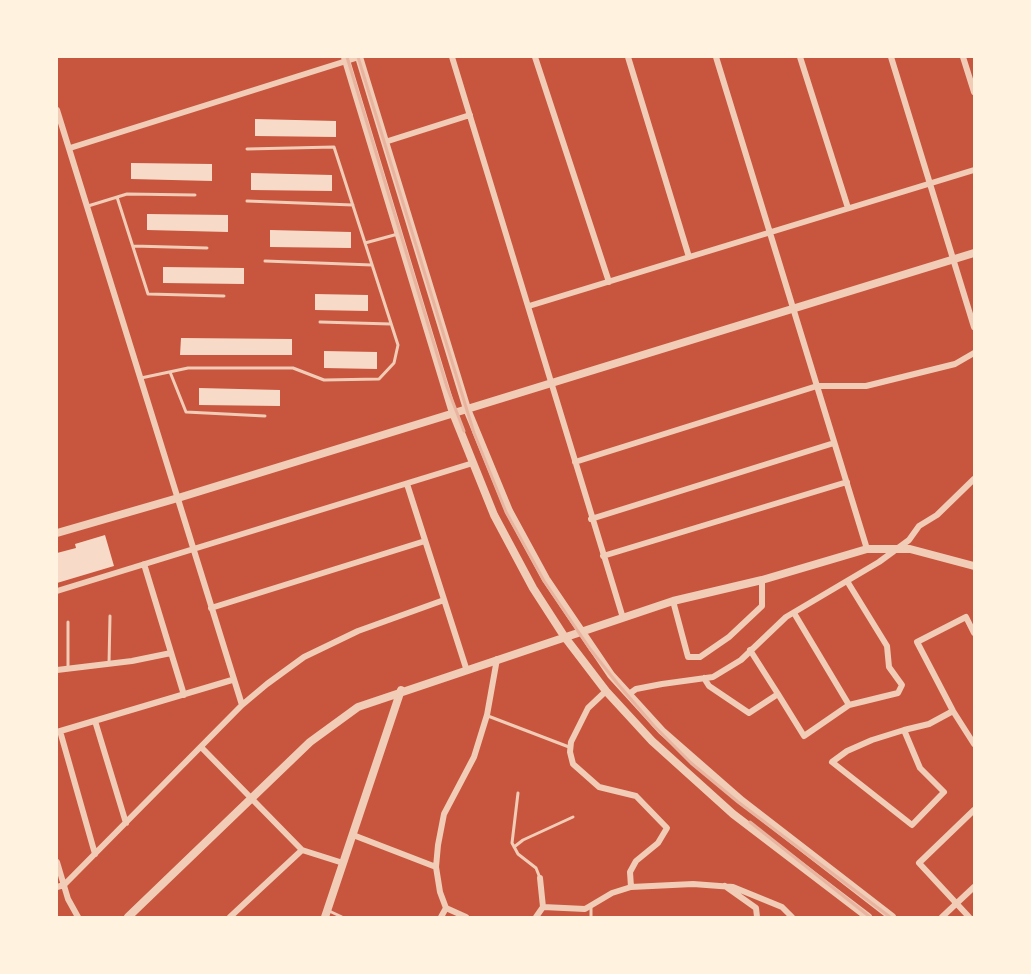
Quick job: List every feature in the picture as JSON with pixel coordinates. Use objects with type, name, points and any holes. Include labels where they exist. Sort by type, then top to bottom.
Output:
[{"type":"street","points":[[70,148],[345,59],[359,57],[467,409],[509,511],[546,579],[611,675],[662,731],[705,770],[892,917]]},
{"type":"street","points":[[452,57],[623,618]]},
{"type":"street","points":[[535,57],[609,282]]},
{"type":"street","points":[[628,57],[689,257]]},
{"type":"street","points":[[716,57],[867,549]]},
{"type":"street","points":[[800,57],[848,208]]},
{"type":"street","points":[[891,57],[974,327]]},
{"type":"street","points":[[963,57],[974,92]]},
{"type":"street","points":[[345,59],[453,413],[494,515],[534,588],[564,636],[606,691],[652,741],[733,814],[868,917]]},
{"type":"street","points":[[57,110],[232,680],[242,705]]},
{"type":"street","points":[[385,142],[470,115]]},
{"type":"street","points":[[529,306],[974,170]]},
{"type":"street","points":[[57,533],[178,498],[974,253]]},
{"type":"street","points":[[575,462],[817,386],[866,386],[955,364],[974,353]]},
{"type":"street","points":[[591,519],[834,443]]},
{"type":"street","points":[[57,591],[473,463]]},
{"type":"street","points":[[629,694],[645,687],[713,677],[741,660],[794,613],[879,562],[895,548],[909,540],[920,526],[937,515],[974,479]]},
{"type":"street","points":[[603,556],[847,482]]},
{"type":"street","points":[[407,484],[466,668]]},
{"type":"street","points":[[211,609],[425,541]]},
{"type":"street","points":[[128,917],[329,726],[358,707],[466,668],[673,601],[762,580],[867,549],[895,548],[924,552],[974,566]]},
{"type":"street","points":[[144,564],[184,694]]},
{"type":"street","points":[[673,601],[688,657],[700,657],[729,637],[762,606],[762,580]]},
{"type":"street","points":[[750,650],[804,736],[849,705],[898,693],[902,686],[889,667],[887,646],[847,581]]},
{"type":"street","points":[[60,886],[96,854],[242,705],[304,657],[358,631],[444,600]]},
{"type":"street","points":[[794,613],[849,705]]},
{"type":"street","points":[[974,633],[966,617],[917,642],[953,711],[974,744]]},
{"type":"street","points":[[57,670],[171,653]]},
{"type":"street","points":[[466,917],[446,908],[440,892],[436,867],[444,814],[474,757],[487,715],[497,658]]},
{"type":"street","points":[[704,678],[709,686],[749,713],[778,694]]},
{"type":"street","points":[[96,854],[59,731],[232,680]]},
{"type":"street","points":[[326,914],[401,690]]},
{"type":"street","points":[[606,691],[588,708],[570,747],[573,764],[599,787],[636,796],[667,828],[658,843],[636,861],[630,872],[631,887]]},
{"type":"street","points":[[904,730],[920,768],[944,792],[912,825],[832,762],[847,751],[904,730],[929,724],[953,711]]},
{"type":"street","points":[[94,721],[126,823]]},
{"type":"street","points":[[201,747],[302,850],[343,863]]},
{"type":"street","points":[[969,917],[919,863],[974,810]]},
{"type":"street","points":[[353,835],[436,867]]},
{"type":"street","points":[[230,917],[302,850]]},
{"type":"street","points":[[57,862],[60,886],[78,917]]},
{"type":"street","points":[[536,917],[543,907],[540,878]]},
{"type":"street","points":[[724,886],[756,908],[757,915],[766,917]]},
{"type":"street","points":[[543,907],[585,909],[612,893],[631,887],[724,886],[763,897],[782,907],[792,917]]},
{"type":"street","points":[[942,917],[974,887]]},
{"type":"street","points":[[441,917],[446,908]]},
{"type":"lane","points":[[141,378],[189,368],[293,368],[324,380],[379,379],[393,363],[398,345],[334,147],[247,149]]},
{"type":"lane","points":[[88,206],[127,194],[195,195]]},
{"type":"lane","points":[[117,197],[148,294],[224,296]]},
{"type":"lane","points":[[247,201],[353,205]]},
{"type":"lane","points":[[365,243],[398,234]]},
{"type":"lane","points":[[133,246],[207,248]]},
{"type":"lane","points":[[265,261],[372,265]]},
{"type":"lane","points":[[320,322],[392,324]]},
{"type":"lane","points":[[170,372],[186,412],[265,416]]},
{"type":"lane","points":[[109,664],[110,616]]},
{"type":"lane","points":[[68,622],[68,669]]},
{"type":"lane","points":[[487,715],[570,747]]},
{"type":"lane","points":[[518,793],[512,843],[514,848],[536,868],[540,878]]},
{"type":"lane","points":[[514,848],[523,840],[573,817]]},
{"type":"lane","points":[[591,906],[591,917]]},
{"type":"lane","points":[[326,914],[342,917]]},
{"type":"building","points":[[255,119],[336,121],[336,137],[255,136]]},
{"type":"building","points":[[131,163],[212,164],[212,181],[131,179]]},
{"type":"building","points":[[251,173],[332,175],[332,191],[251,190]]},
{"type":"building","points":[[147,214],[228,215],[228,232],[147,230]]},
{"type":"building","points":[[270,230],[351,232],[351,248],[270,247]]},
{"type":"building","points":[[163,267],[244,268],[244,284],[163,283]]},
{"type":"building","points":[[315,294],[368,295],[368,311],[315,310]]},
{"type":"building","points":[[181,338],[292,339],[292,355],[180,355]]},
{"type":"building","points":[[324,351],[377,352],[377,369],[324,368]]},
{"type":"building","points":[[199,388],[280,390],[280,406],[199,405]]},
{"type":"building","points":[[105,535],[114,566],[57,583],[57,553],[76,548],[75,544]]},
{"type":"railway","points":[[347,57],[447,387],[464,431]]},
{"type":"railway","points":[[358,57],[474,433],[506,512],[544,581],[590,649],[617,683],[654,726],[691,763],[738,802],[890,917]]},
{"type":"railway","points":[[750,822],[870,917]]}]
